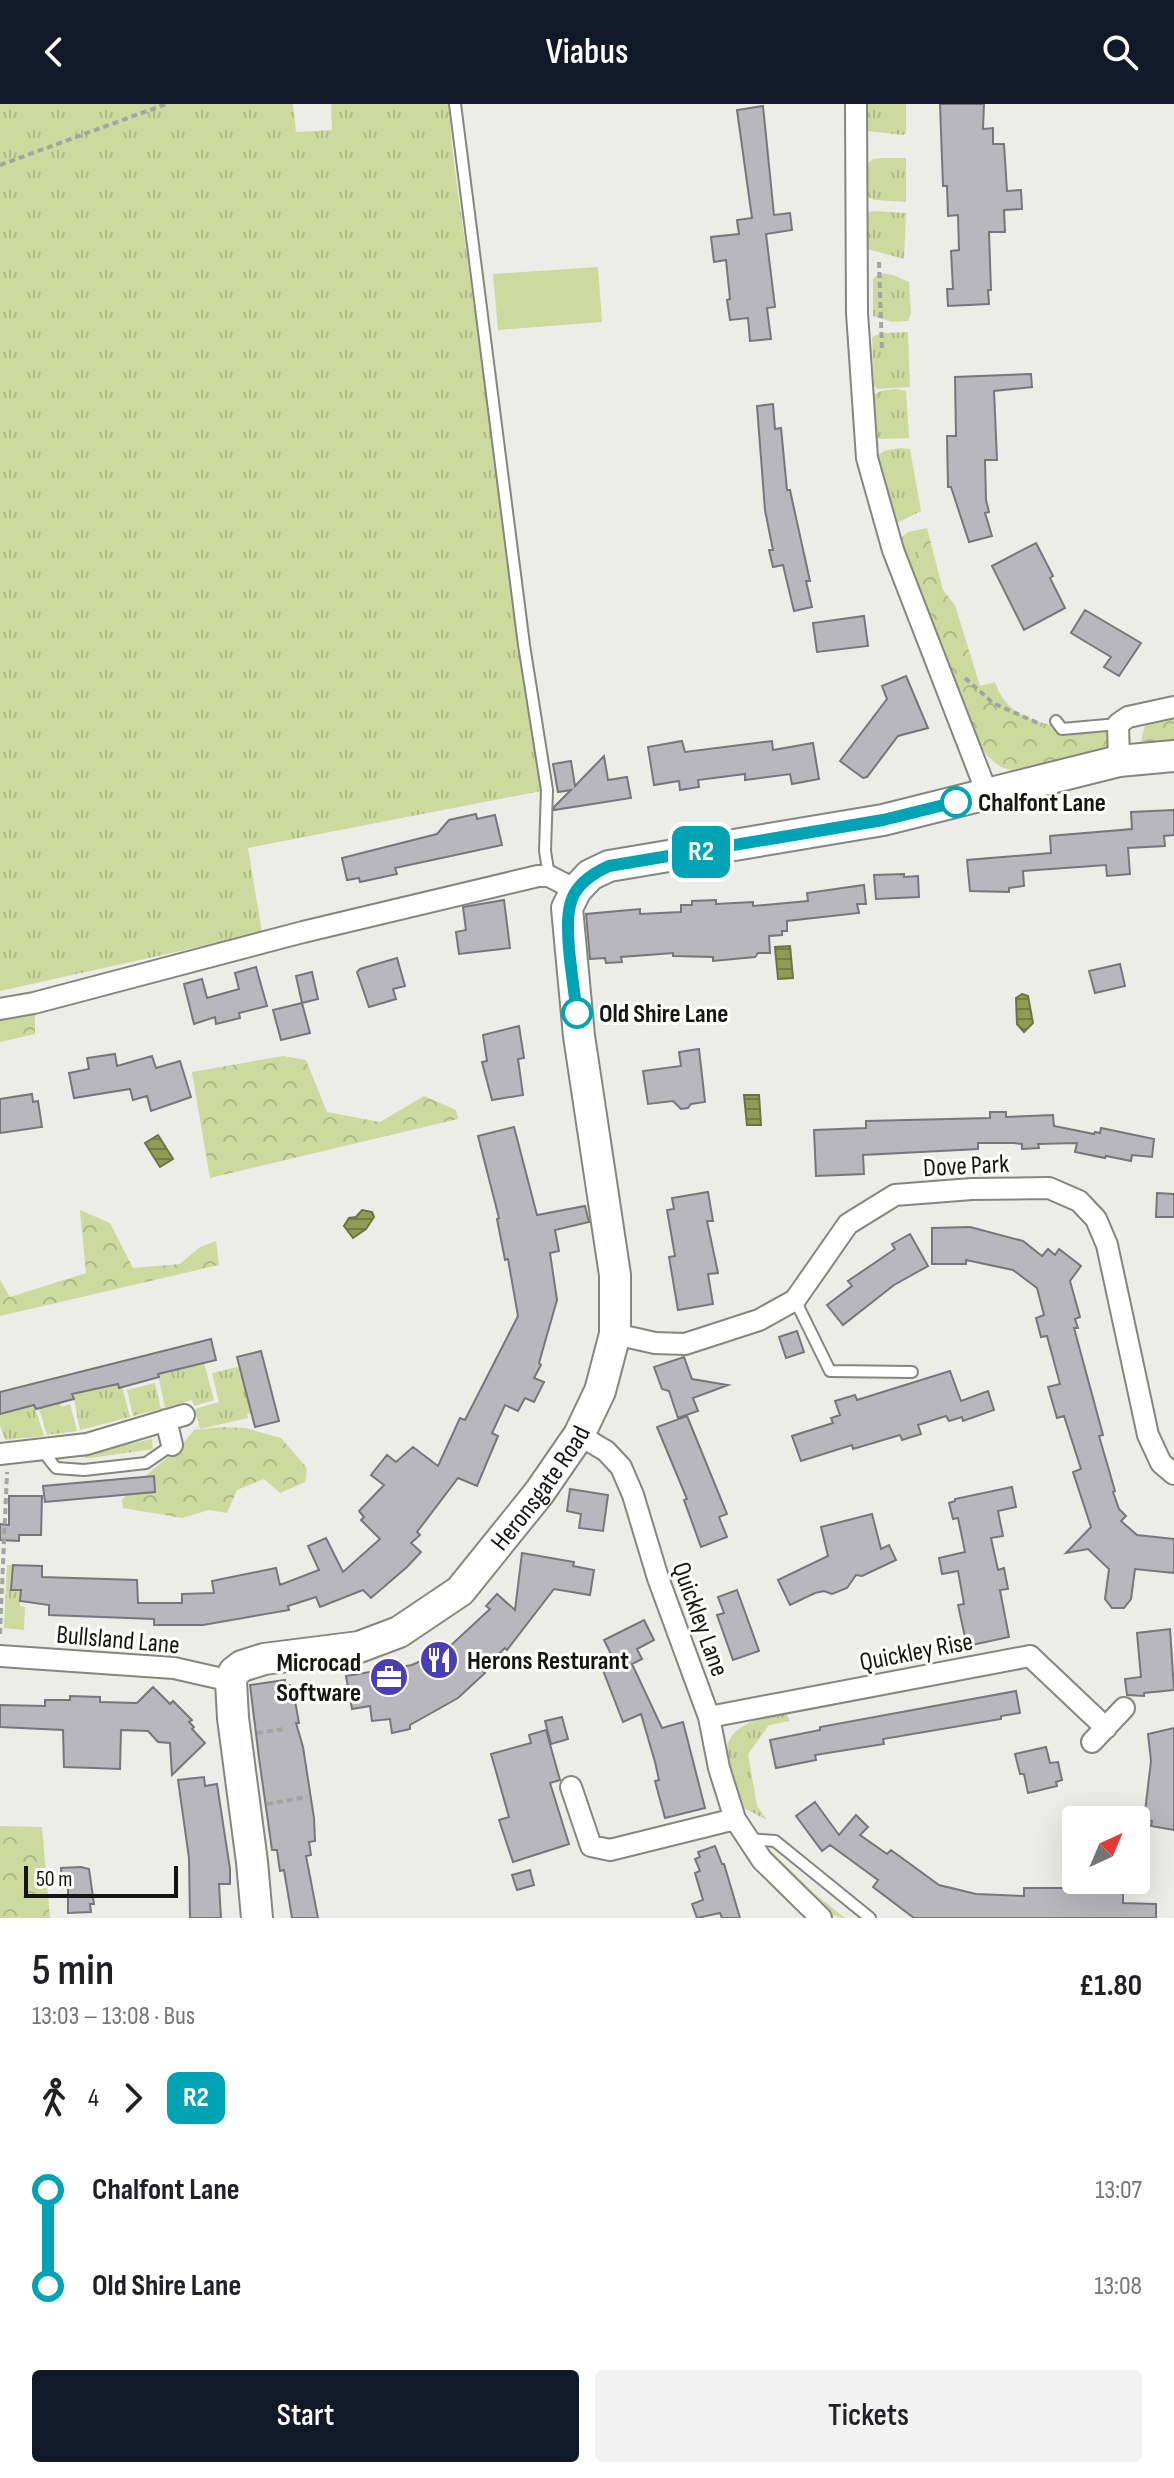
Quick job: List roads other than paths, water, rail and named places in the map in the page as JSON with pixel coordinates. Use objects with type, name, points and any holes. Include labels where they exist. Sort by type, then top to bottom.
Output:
[{"type":"street","points":[[856,104],[857,313],[867,458],[893,550],[987,793]]},
{"type":"street","points":[[1119,761],[1118,724],[1128,717],[1174,707]]},
{"type":"street","points":[[0,1009],[538,876],[562,883],[609,866],[883,820],[1119,761],[1174,756]]},
{"type":"street","name":"Heronsgate Road","points":[[231,1681],[234,1672],[255,1662],[359,1647],[399,1632],[460,1591],[539,1493],[579,1435],[600,1391],[615,1334],[615,1275],[579,1036],[562,883]]},
{"type":"street","name":"Dove Park","points":[[615,1334],[655,1343],[685,1344],[759,1320],[795,1300],[848,1224],[895,1195],[972,1189],[1049,1188],[1079,1201],[1096,1219],[1107,1245],[1148,1435],[1161,1463],[1174,1474]]},
{"type":"street","points":[[4,1453],[87,1444],[175,1418],[172,1445]]},
{"type":"street","name":"Quickley Lane","points":[[579,1435],[606,1451],[621,1467],[709,1717],[719,1768],[735,1819],[762,1860],[821,1918]]},
{"type":"street","name":"Bullsland Lane","points":[[0,1656],[174,1668],[231,1681]]},
{"type":"street","name":"Quickley Rise","points":[[709,1717],[1030,1656],[1099,1735],[1124,1708]]},
{"type":"street","points":[[231,1681],[257,1918]]},
{"type":"street","points":[[571,1787],[591,1846],[610,1850],[735,1819]]},
{"type":"lane","points":[[455,104],[524,645],[547,790],[545,851],[562,883]]},
{"type":"lane","points":[[1059,725],[1118,724]]},
{"type":"lane","points":[[795,1300],[830,1371],[912,1372]]},
{"type":"lane","points":[[41,1449],[56,1468],[84,1470],[146,1463],[172,1445]]},
{"type":"lane","points":[[746,1839],[775,1841],[870,1918]]},
{"type":"place","name":"Chalfont Lane","points":[[956,802]]},
{"type":"place","name":"Old Shire Lane","points":[[577,1013]]},
{"type":"place","name":"Herons Resturant","points":[[439,1660]]},
{"type":"place","name":"Microcad Software","points":[[389,1677]]}]
